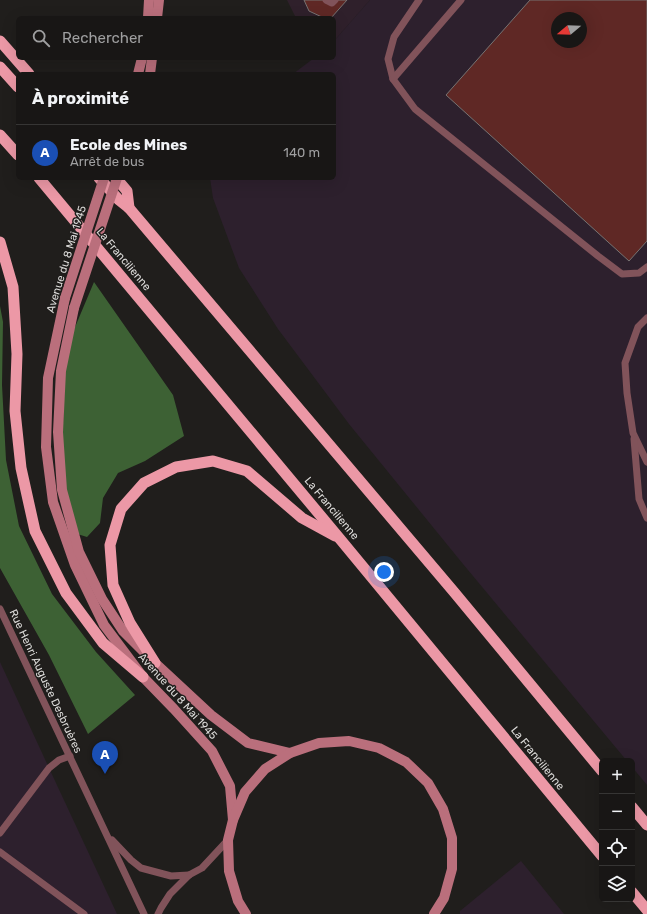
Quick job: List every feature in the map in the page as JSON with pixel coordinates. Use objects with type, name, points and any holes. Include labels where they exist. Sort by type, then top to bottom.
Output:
[{"type":"highway","points":[[0,41],[16,59]]},
{"type":"highway","points":[[17,60],[27,72]]},
{"type":"highway","points":[[0,67],[16,85]]},
{"type":"highway","points":[[0,135],[16,153]]},
{"type":"highway","name":"La Francilienne","points":[[41,180],[599,852]]},
{"type":"highway","points":[[101,180],[128,208],[449,586],[599,767]]},
{"type":"highway","points":[[119,180],[127,191],[128,208]]},
{"type":"highway","points":[[0,242],[13,287],[17,354],[16,418],[21,468],[35,531],[66,593],[104,643],[143,677]]},
{"type":"highway","points":[[155,663],[130,623],[113,586],[110,551],[110,544],[121,509],[144,483],[176,467],[213,461],[247,471],[302,518],[340,539]]},
{"type":"highway","points":[[635,811],[647,825]]},
{"type":"highway","points":[[635,896],[647,910]]},
{"type":"main road","points":[[148,16],[149,0]]},
{"type":"main road","points":[[157,16],[159,0]]},
{"type":"main road","points":[[138,72],[142,60]]},
{"type":"main road","points":[[150,72],[152,60]]},
{"type":"main road","name":"Avenue du 8 Mai 1945","points":[[103,180],[65,298],[48,378],[46,447],[53,502],[74,565],[104,625],[143,677],[212,751],[230,786],[233,820]]},
{"type":"main road","name":"Avenue du 8 Mai 1945","points":[[116,180],[74,308],[61,372],[58,432],[62,490],[79,552],[102,599],[123,631],[155,663],[210,715],[248,743],[290,752]]},
{"type":"main road","name":"Avenue du 8 Mai 1945","points":[[246,914],[238,901],[229,871],[228,840],[233,820],[245,792],[265,769],[290,752],[319,743],[349,741],[379,748],[406,762],[428,783],[444,809],[452,838],[452,869],[444,898],[434,914]]},
{"type":"lane","points":[[326,0],[332,3],[334,0]]},
{"type":"lane","points":[[419,0],[394,38],[388,59],[393,79],[415,109],[622,274],[639,272],[647,268]]},
{"type":"lane","points":[[393,79],[461,0]]},
{"type":"lane","points":[[647,318],[638,327],[625,363],[639,498],[647,518]]},
{"type":"lane","points":[[633,433],[647,462]]},
{"type":"lane","name":"Rue Henri Auguste Desbruères","points":[[0,610],[144,914]]},
{"type":"lane","points":[[0,833],[49,768],[59,760],[70,756]]},
{"type":"lane","points":[[106,833],[131,860],[141,868],[171,876],[189,875]]},
{"type":"lane","points":[[158,914],[160,908],[170,894],[189,875],[202,868],[228,840]]},
{"type":"lane","points":[[0,852],[84,914]]},
{"type":"shaded area","points":[[287,0],[370,0],[336,39],[336,16],[295,16]]},
{"type":"shaded area","points":[[370,0],[647,0],[647,785],[635,771],[635,758],[625,758],[349,424],[278,329],[239,268],[213,198],[210,180],[336,180],[336,72],[296,72],[311,60],[336,60],[336,39]]},
{"type":"shaded area","points":[[0,662],[49,768],[117,914],[0,914]]},
{"type":"shaded area","points":[[521,861],[564,914],[460,914],[460,911]]},
{"type":"green space","points":[[94,282],[173,395],[184,436],[145,461],[118,473],[103,498],[100,523],[87,537],[71,532],[60,498],[65,374],[70,339]]},
{"type":"green space","points":[[0,306],[3,322],[2,385],[6,460],[19,526],[52,594],[96,652],[135,695],[88,734],[49,655],[0,568]]},
{"type":"building","points":[[304,0],[347,0],[333,16],[320,16],[309,11]]},
{"type":"building","points":[[530,0],[647,0],[647,241],[629,261],[446,95]]},
{"type":"place","name":"Ecole des Mines","points":[[105,774]]}]
